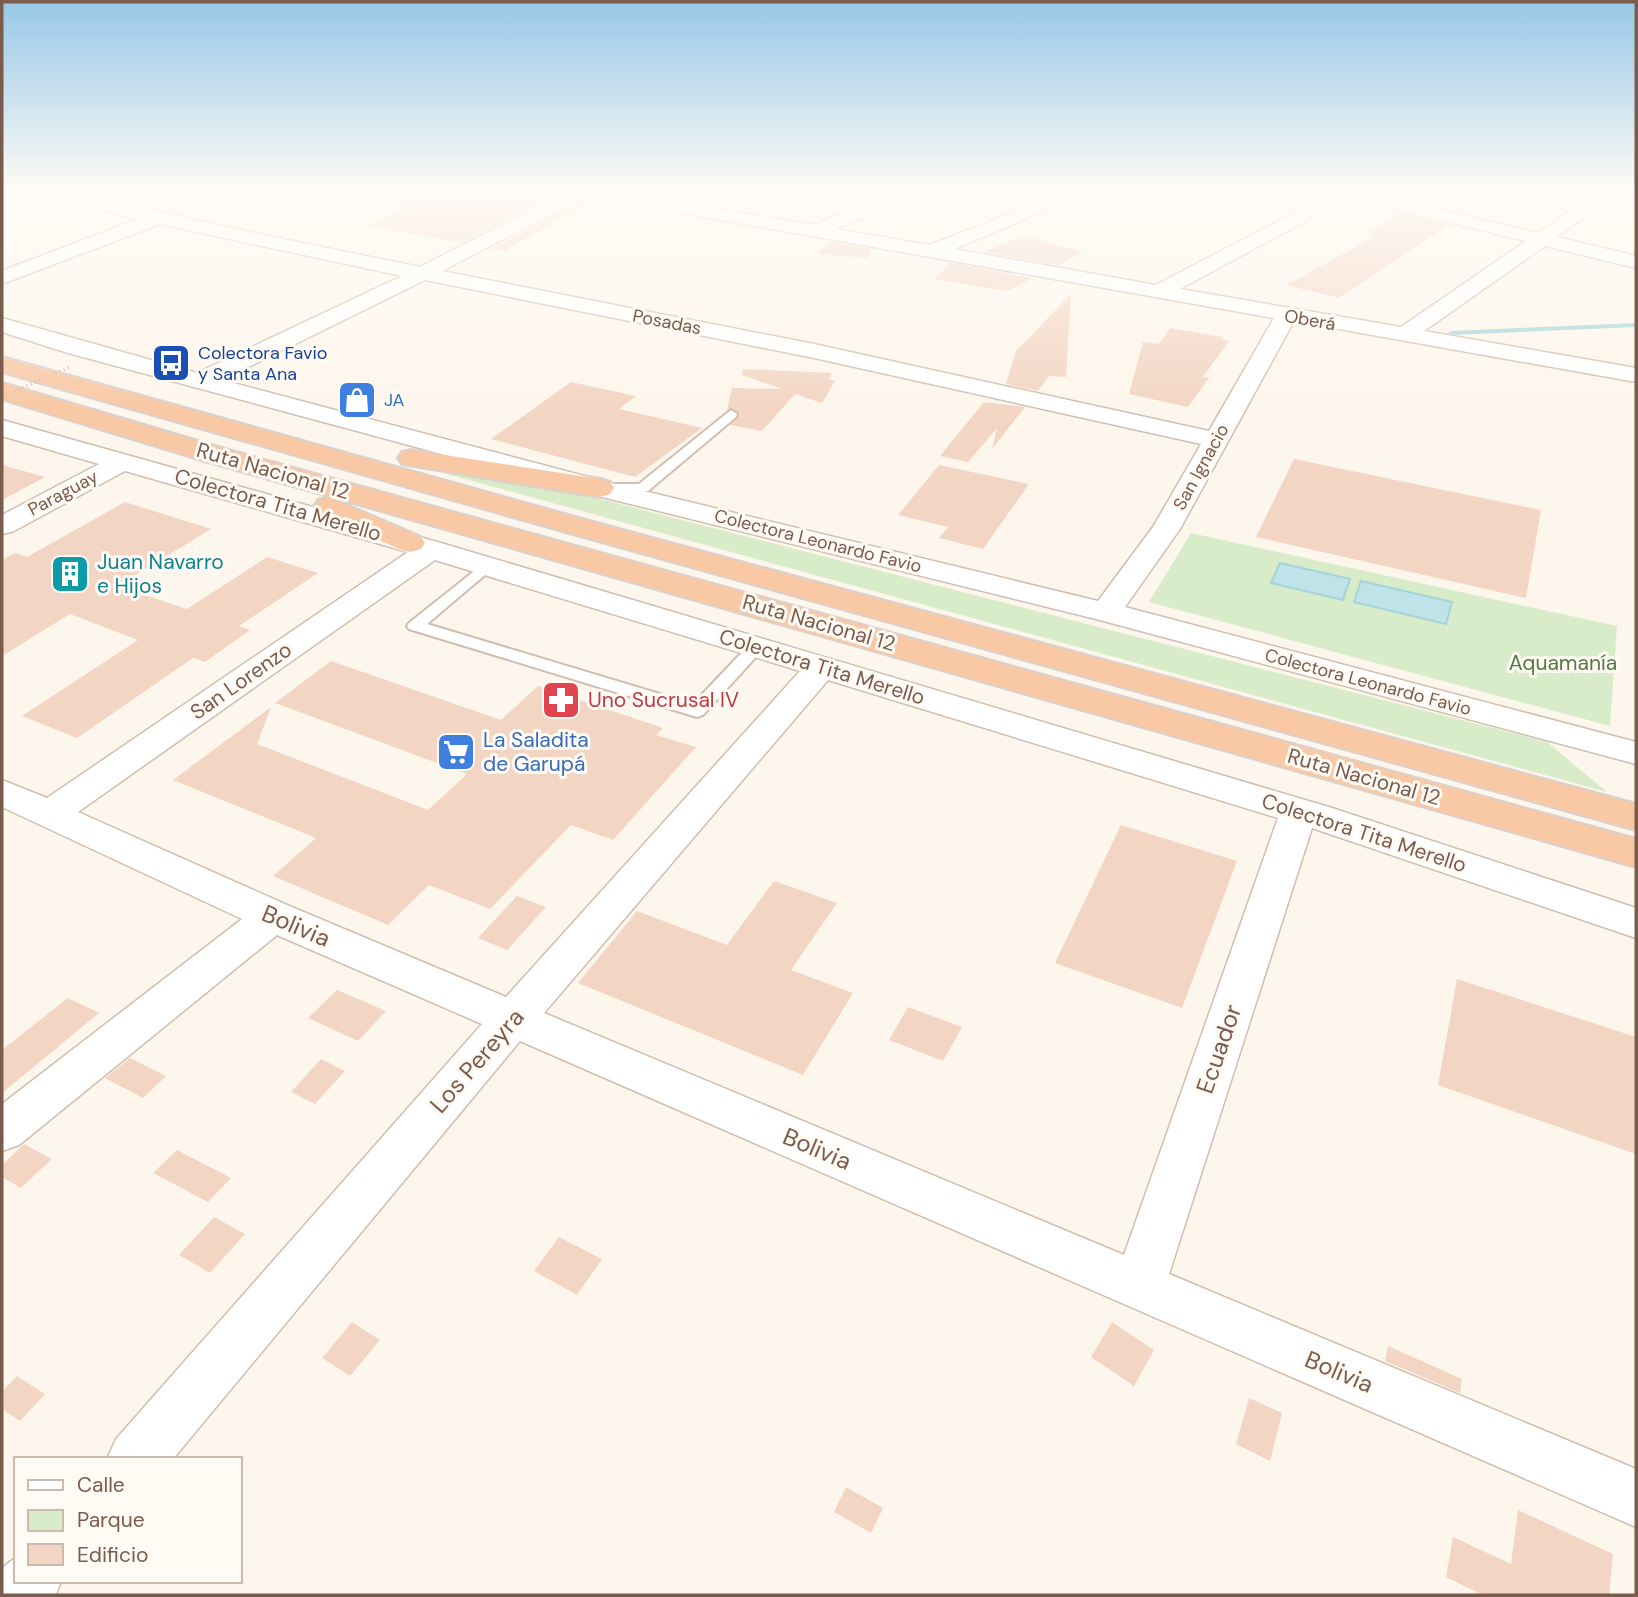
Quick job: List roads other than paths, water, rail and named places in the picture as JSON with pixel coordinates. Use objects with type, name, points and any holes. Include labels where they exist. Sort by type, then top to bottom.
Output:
[{"type":"highway","name":"Ruta Nacional 12","points":[[2,364],[1562,815],[1636,853]]},
{"type":"highway","name":"Ruta Nacional 12","points":[[2,394],[215,455],[1562,815],[1636,817]]},
{"type":"highway","points":[[234,429],[600,488]]},
{"type":"highway","points":[[215,455],[420,546]]},
{"type":"street","points":[[2,278],[42,263]]},
{"type":"street","name":"Posadas","points":[[362,263],[813,350],[1216,440]]},
{"type":"street","points":[[202,380],[443,263]]},
{"type":"street","name":"Oberá","points":[[991,263],[1636,375]]},
{"type":"street","points":[[1158,292],[1211,263]]},
{"type":"street","points":[[1403,336],[1509,263]]},
{"type":"street","name":"San Ignacio","points":[[1106,612],[1166,529],[1286,316]]},
{"type":"street","name":"Colectora Leonardo Favio","points":[[2,325],[600,488],[1106,612],[1636,753]]},
{"type":"street","name":"Colectora Tita Merello","points":[[2,428],[420,546],[1299,811],[1636,923]]},
{"type":"street","name":"Paraguay","points":[[2,526],[124,461]]},
{"type":"street","name":"San Lorenzo","points":[[18,803],[420,546]]},
{"type":"street","name":"Los Pereyra","points":[[138,1457],[513,1018],[822,667]]},
{"type":"street","name":"Bolivia","points":[[18,803],[273,916],[1636,1498]]},
{"type":"street","name":"Ecuador","points":[[1139,1287],[1299,811]]},
{"type":"street","points":[[2,1131],[273,916]]},
{"type":"lane","points":[[600,488],[643,488],[731,414]]},
{"type":"lane","points":[[487,566],[415,626],[697,711],[757,647]]},
{"type":"water","points":[[1280,563],[1350,579],[1343,600],[1271,583]]},
{"type":"water","points":[[1361,581],[1452,602],[1446,624],[1354,602]]},
{"type":"waterway","points":[[1451,333],[1636,325]]},
{"type":"place","name":"Colectora Favio y Santa Ana","points":[[171,363]]},
{"type":"place","name":"JA","points":[[357,400]]},
{"type":"place","name":"Juan Navarro e Hijos","points":[[70,574]]},
{"type":"place","name":"Uno Sucrusal IV","points":[[561,700]]},
{"type":"place","name":"La Saladita de Garupá","points":[[456,752]]},
{"type":"park label","name":"Aquamanía","points":[[1563,663]]}]
